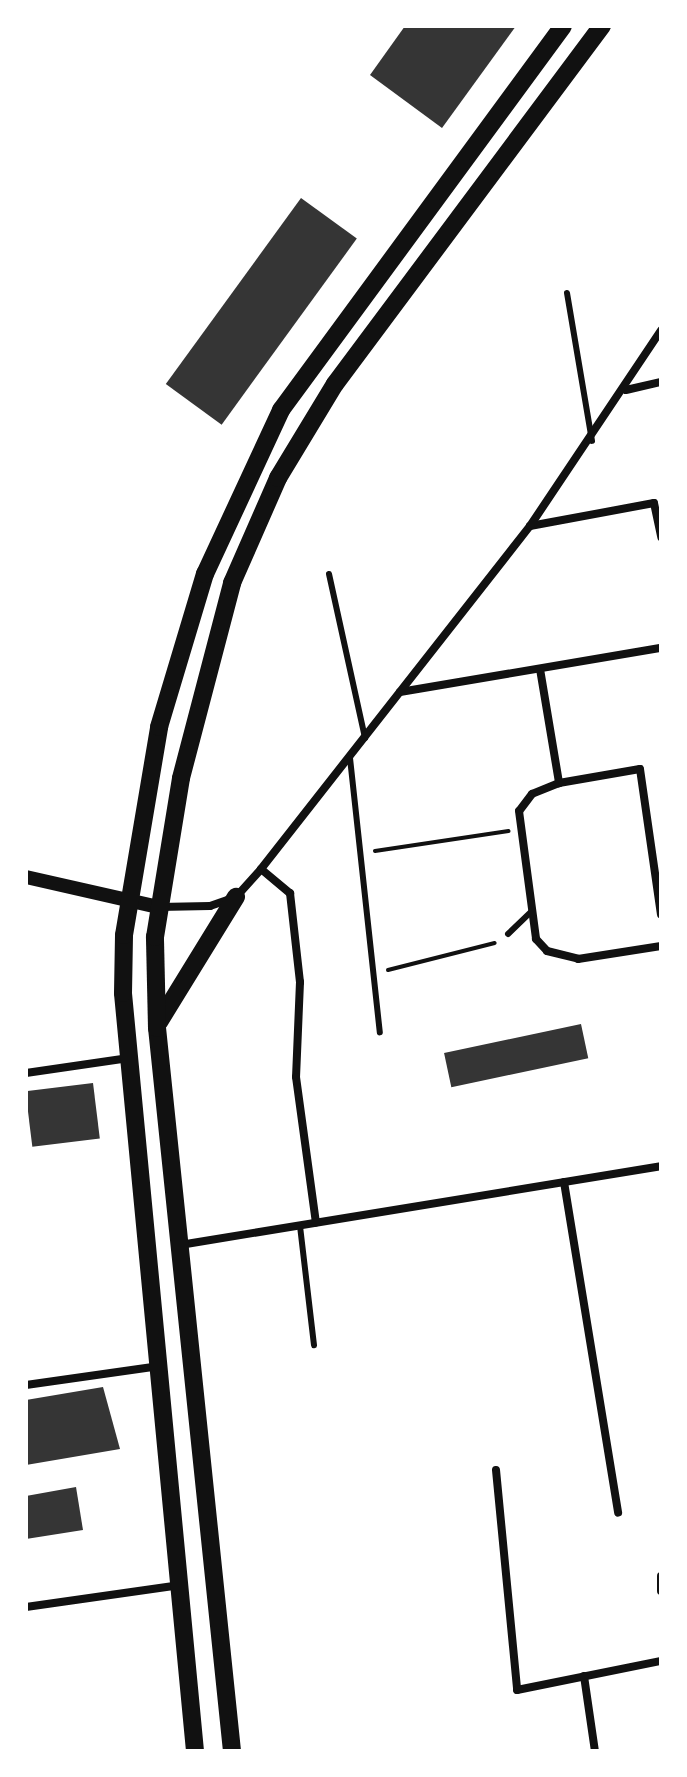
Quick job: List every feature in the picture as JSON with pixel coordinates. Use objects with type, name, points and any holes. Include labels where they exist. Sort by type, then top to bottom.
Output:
[{"type":"main road","points":[[195,1750],[129,1058],[123,961],[129,903],[177,656],[249,468],[309,365],[563,26]]},
{"type":"main road","points":[[233,1749],[157,1028],[158,907],[203,681],[232,583],[278,478],[335,384],[602,26]]},
{"type":"main road","points":[[157,1028],[236,897]]},
{"type":"street","points":[[26,877],[129,903],[158,907],[210,906],[236,897],[350,758],[530,526],[592,441],[661,330]]},
{"type":"street","points":[[626,390],[661,382]]},
{"type":"street","points":[[530,526],[654,503],[661,537]]},
{"type":"street","points":[[400,692],[661,648]]},
{"type":"street","points":[[540,669],[559,783]]},
{"type":"street","points":[[661,914],[640,769],[559,783],[532,794],[519,811],[536,939],[563,958],[661,946]]},
{"type":"street","points":[[261,869],[290,893],[300,982],[296,1077],[316,1223]]},
{"type":"street","points":[[26,1073],[129,1058]]},
{"type":"street","points":[[179,1245],[661,1166]]},
{"type":"street","points":[[564,1182],[618,1513]]},
{"type":"street","points":[[26,1385],[160,1366]]},
{"type":"street","points":[[496,1470],[517,1690],[661,1661]]},
{"type":"street","points":[[661,1576],[661,1591]]},
{"type":"street","points":[[26,1607],[181,1585]]},
{"type":"street","points":[[584,1676],[595,1751]]},
{"type":"lane","points":[[567,293],[592,441]]},
{"type":"lane","points":[[329,574],[365,738]]},
{"type":"lane","points":[[350,758],[380,1032]]},
{"type":"lane","points":[[508,934],[532,911]]},
{"type":"lane","points":[[300,1226],[314,1345]]},
{"type":"path","points":[[361,853],[522,829]]},
{"type":"path","points":[[374,972],[454,958],[508,934]]},
{"type":"building","points":[[405,26],[516,26],[442,128],[370,75]]},
{"type":"building","points":[[301,198],[357,239],[222,425],[166,384]]},
{"type":"building","points":[[581,1024],[588,1058],[451,1087],[444,1053]]},
{"type":"building","points":[[93,1083],[100,1139],[32,1147],[26,1091]]},
{"type":"building","points":[[103,1387],[120,1449],[26,1465],[26,1400]]},
{"type":"building","points":[[76,1487],[83,1530],[26,1539],[26,1496]]}]
